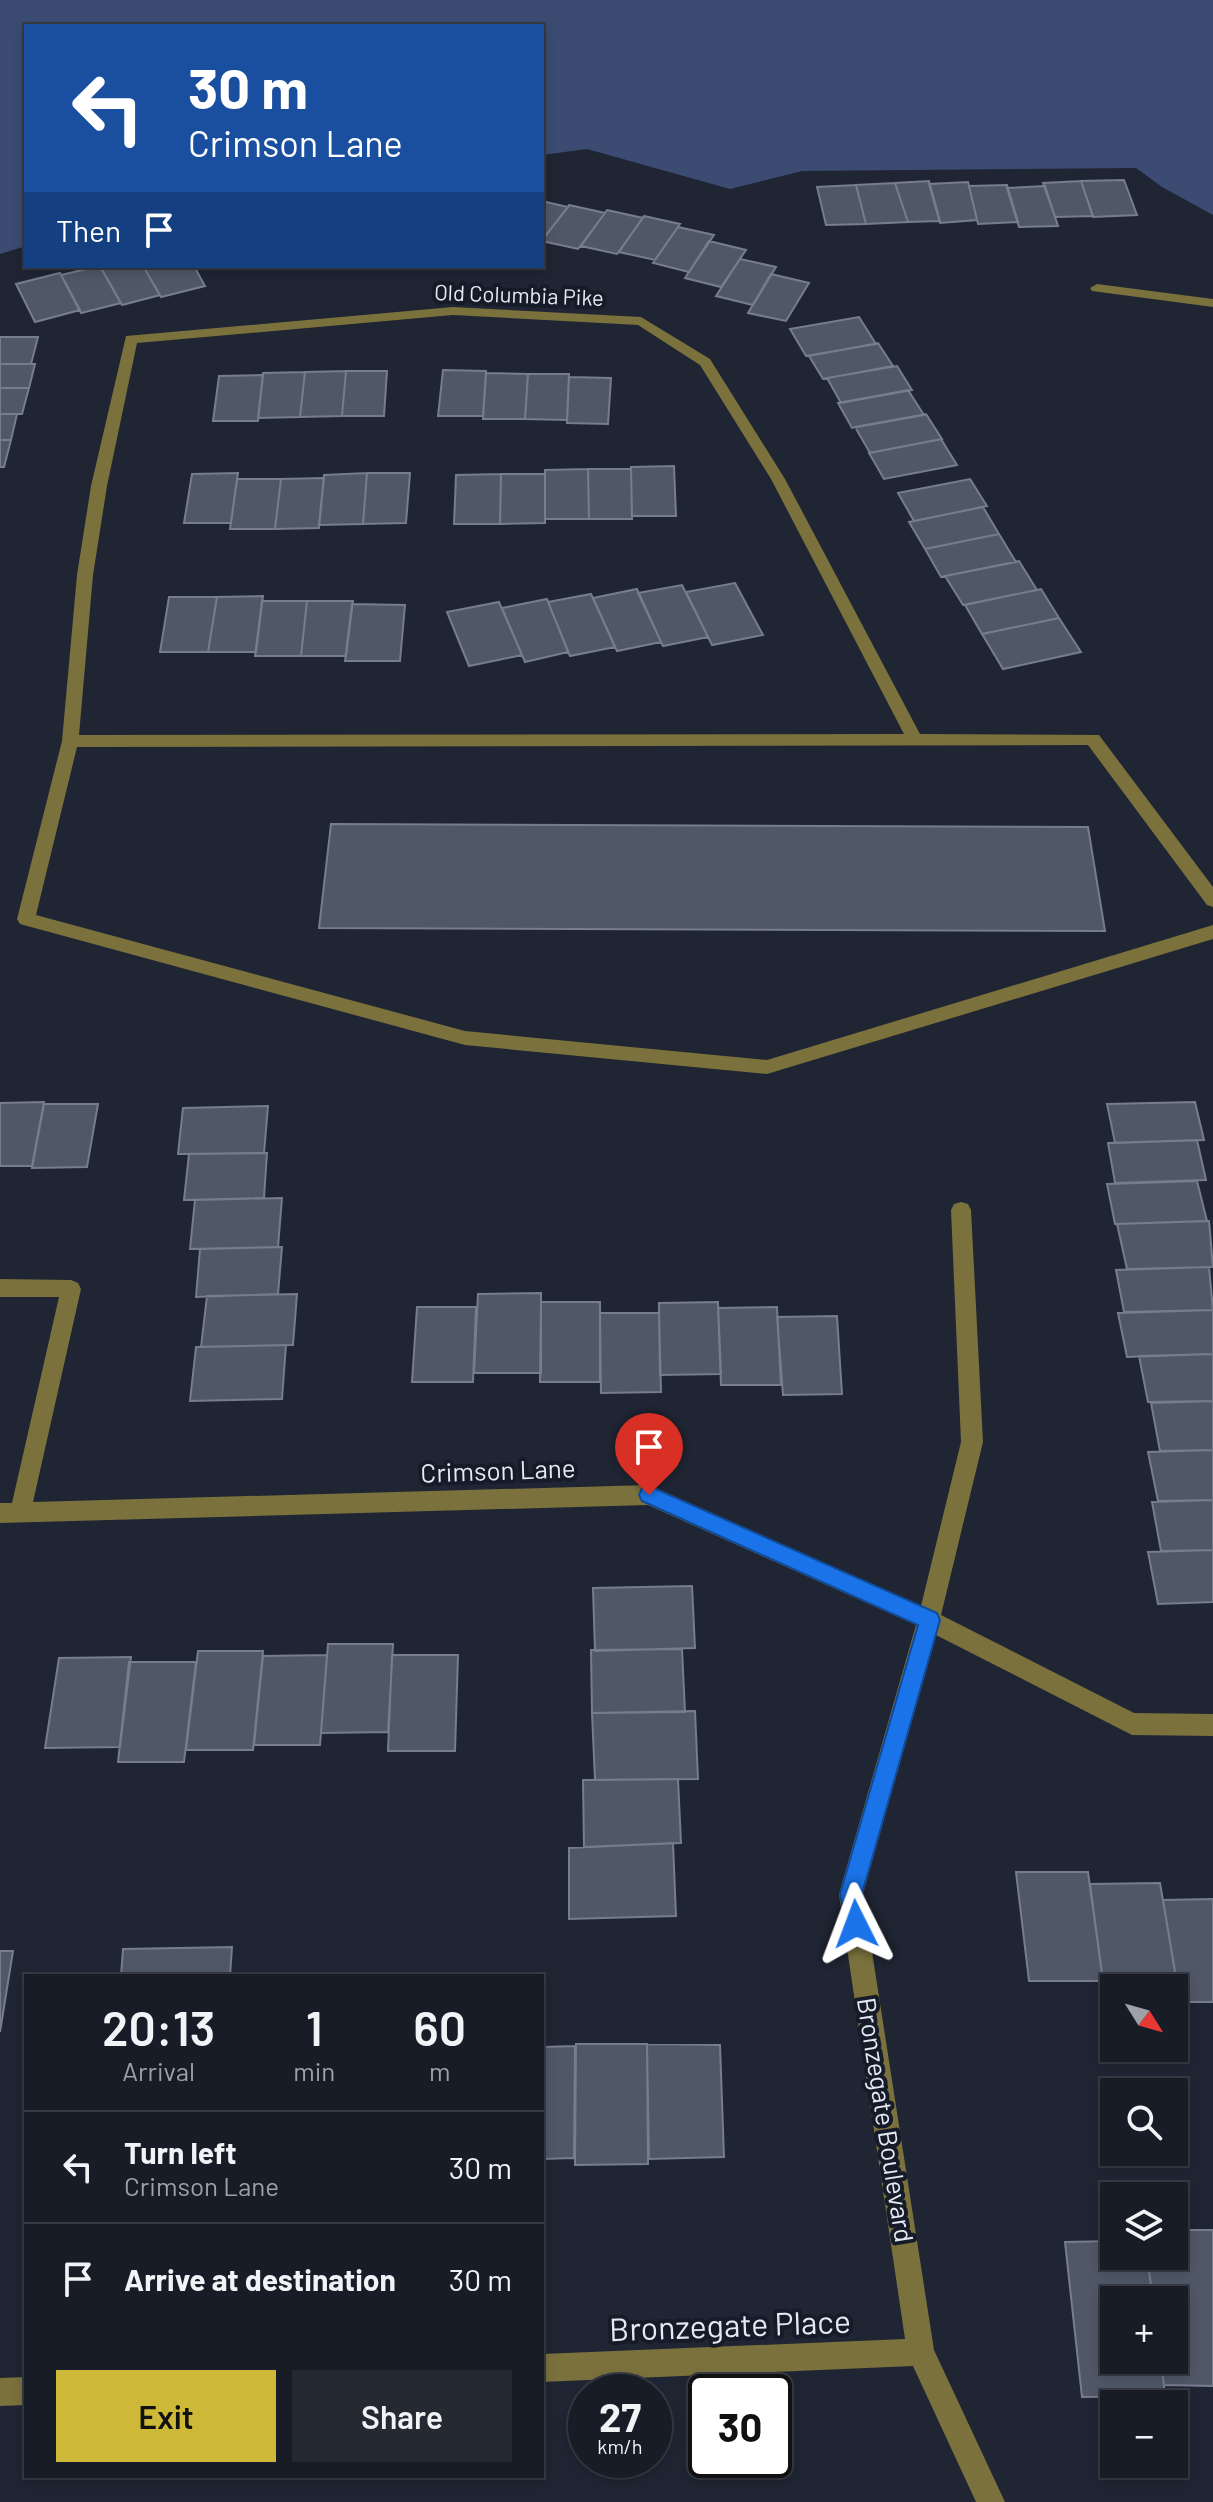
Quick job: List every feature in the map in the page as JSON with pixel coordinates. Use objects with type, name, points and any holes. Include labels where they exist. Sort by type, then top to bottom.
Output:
[{"type":"street","points":[[1097,288],[1213,303]]},
{"type":"street","name":"Old Columbia Pike","points":[[70,741],[85,575],[99,486],[131,339],[453,311],[641,321],[705,362],[778,479],[914,737]]},
{"type":"street","points":[[1213,900],[1093,739],[70,741],[26,919],[465,1038],[767,1067],[1213,932]]},
{"type":"street","name":"Bronzegate Boulevard","points":[[961,1210],[972,1442],[929,1620],[851,1894],[921,2352],[991,2502]]},
{"type":"street","name":"Crimson Lane","points":[[0,1288],[71,1289],[10,1513],[649,1495],[929,1620],[1132,1724],[1213,1725]]},
{"type":"street","name":"Bronzegate Place","points":[[544,2368],[921,2352]]},
{"type":"street","points":[[0,2392],[24,2391]]},
{"type":"shaded area","points":[[0,0],[1213,0],[1213,215],[1162,187],[1136,168],[802,171],[730,189],[587,149],[544,155],[544,24],[24,24],[24,247],[0,254]]},
{"type":"building","points":[[1124,180],[1137,215],[1093,217],[1081,181]]},
{"type":"building","points":[[929,181],[940,221],[908,222],[895,183]]},
{"type":"building","points":[[1081,181],[1093,216],[1055,217],[1043,183]]},
{"type":"building","points":[[968,182],[977,220],[940,223],[929,184]]},
{"type":"building","points":[[895,183],[908,222],[866,224],[856,185]]},
{"type":"building","points":[[856,185],[866,224],[826,225],[817,187]]},
{"type":"building","points":[[1007,185],[1018,222],[978,224],[969,186]]},
{"type":"building","points":[[1045,186],[1058,226],[1019,227],[1007,188]]},
{"type":"building","points":[[544,201],[568,207],[544,237]]},
{"type":"building","points":[[569,205],[605,213],[578,249],[544,241]]},
{"type":"building","points":[[607,210],[643,218],[617,254],[581,246]]},
{"type":"building","points":[[644,216],[680,224],[655,260],[619,252]]},
{"type":"building","points":[[678,227],[714,235],[689,272],[653,263]]},
{"type":"building","points":[[709,241],[746,250],[721,287],[685,278]]},
{"type":"building","points":[[740,259],[776,267],[753,305],[716,296]]},
{"type":"building","points":[[101,268],[121,303],[81,313],[61,275]]},
{"type":"building","points":[[101,268],[144,268],[160,295],[122,305]]},
{"type":"building","points":[[144,268],[195,268],[205,286],[161,297]]},
{"type":"building","points":[[60,273],[80,310],[35,322],[16,284]]},
{"type":"building","points":[[771,274],[809,283],[786,321],[748,313]]},
{"type":"building","points":[[859,317],[876,344],[806,356],[790,329]]},
{"type":"building","points":[[0,337],[38,337],[31,364],[0,364]]},
{"type":"building","points":[[878,343],[893,366],[823,379],[809,356]]},
{"type":"building","points":[[0,364],[35,364],[29,388],[0,388]]},
{"type":"building","points":[[897,366],[912,390],[841,403],[827,378]]},
{"type":"building","points":[[443,370],[486,371],[483,416],[438,416]]},
{"type":"building","points":[[346,371],[387,371],[384,416],[342,416]]},
{"type":"building","points":[[346,371],[342,416],[300,417],[305,372]]},
{"type":"building","points":[[305,372],[300,417],[258,418],[263,373]]},
{"type":"building","points":[[486,373],[528,374],[525,419],[483,419]]},
{"type":"building","points":[[528,374],[569,374],[567,420],[525,419]]},
{"type":"building","points":[[263,375],[258,421],[213,421],[219,376]]},
{"type":"building","points":[[569,377],[611,378],[608,424],[567,423]]},
{"type":"building","points":[[0,388],[29,388],[22,414],[0,414]]},
{"type":"building","points":[[908,390],[924,415],[852,428],[838,403]]},
{"type":"building","points":[[0,414],[17,414],[11,440],[0,440]]},
{"type":"building","points":[[926,414],[942,439],[870,453],[855,427]]},
{"type":"building","points":[[941,439],[957,465],[884,479],[869,453]]},
{"type":"building","points":[[0,440],[11,440],[4,467],[0,467]]},
{"type":"building","points":[[674,466],[676,516],[632,516],[631,467]]},
{"type":"building","points":[[588,469],[631,469],[632,519],[589,519]]},
{"type":"building","points":[[588,469],[589,519],[545,519],[545,470]]},
{"type":"building","points":[[238,473],[231,523],[184,523],[192,474]]},
{"type":"building","points":[[367,473],[410,473],[406,523],[363,524]]},
{"type":"building","points":[[367,473],[363,524],[319,525],[324,475]]},
{"type":"building","points":[[501,474],[500,524],[454,524],[456,475]]},
{"type":"building","points":[[501,474],[545,474],[545,523],[500,524]]},
{"type":"building","points":[[324,478],[319,528],[275,529],[281,479]]},
{"type":"building","points":[[237,479],[281,479],[275,529],[230,529]]},
{"type":"building","points":[[970,479],[987,506],[914,521],[898,493]]},
{"type":"building","points":[[983,507],[999,534],[925,549],[909,522]]},
{"type":"building","points":[[999,534],[1016,562],[941,577],[925,549]]},
{"type":"building","points":[[1019,561],[1037,590],[963,605],[945,576]]},
{"type":"building","points":[[735,583],[763,635],[712,645],[686,592]]},
{"type":"building","points":[[682,585],[708,637],[663,646],[638,593]]},
{"type":"building","points":[[637,589],[661,642],[617,651],[593,598]]},
{"type":"building","points":[[1041,589],[1059,618],[982,634],[965,605]]},
{"type":"building","points":[[591,594],[615,647],[570,656],[548,602]]},
{"type":"building","points":[[263,596],[256,652],[208,652],[217,597]]},
{"type":"building","points":[[169,597],[217,597],[208,652],[160,652]]},
{"type":"building","points":[[547,599],[568,652],[525,662],[502,608]]},
{"type":"building","points":[[262,601],[307,601],[301,656],[255,656]]},
{"type":"building","points":[[307,601],[353,601],[346,656],[301,656]]},
{"type":"building","points":[[499,602],[522,655],[469,666],[447,612]]},
{"type":"building","points":[[352,604],[405,605],[400,661],[345,661]]},
{"type":"building","points":[[1059,618],[1081,652],[1003,669],[982,634]]},
{"type":"building","points":[[331,824],[1088,827],[1105,931],[319,928]]},
{"type":"building","points":[[44,1102],[32,1166],[0,1166],[0,1103]]},
{"type":"building","points":[[1195,1102],[1204,1140],[1115,1143],[1107,1104]]},
{"type":"building","points":[[44,1104],[98,1104],[87,1167],[32,1168]]},
{"type":"building","points":[[268,1106],[264,1153],[178,1154],[183,1108]]},
{"type":"building","points":[[1197,1140],[1206,1180],[1115,1183],[1108,1143]]},
{"type":"building","points":[[267,1153],[264,1198],[184,1200],[189,1154]]},
{"type":"building","points":[[1197,1181],[1207,1221],[1115,1224],[1107,1184]]},
{"type":"building","points":[[282,1198],[278,1247],[190,1249],[195,1200]]},
{"type":"building","points":[[1209,1221],[1213,1267],[1127,1269],[1117,1224]]},
{"type":"building","points":[[282,1247],[278,1294],[196,1297],[200,1249]]},
{"type":"building","points":[[1209,1267],[1213,1310],[1124,1312],[1116,1270]]},
{"type":"building","points":[[541,1293],[541,1373],[474,1373],[478,1294]]},
{"type":"building","points":[[297,1294],[293,1345],[201,1347],[207,1296]]},
{"type":"building","points":[[541,1302],[600,1302],[600,1382],[540,1382]]},
{"type":"building","points":[[718,1302],[721,1374],[660,1375],[659,1303]]},
{"type":"building","points":[[417,1307],[476,1307],[473,1382],[412,1382]]},
{"type":"building","points":[[777,1307],[781,1385],[721,1385],[718,1308]]},
{"type":"building","points":[[1213,1310],[1213,1354],[1127,1357],[1118,1313]]},
{"type":"building","points":[[600,1313],[659,1313],[661,1392],[601,1393]]},
{"type":"building","points":[[837,1316],[842,1394],[783,1395],[777,1317]]},
{"type":"building","points":[[286,1345],[282,1399],[190,1401],[196,1347]]},
{"type":"building","points":[[1213,1354],[1213,1401],[1148,1402],[1139,1356]]},
{"type":"building","points":[[1213,1401],[1213,1450],[1160,1451],[1151,1403]]},
{"type":"building","points":[[1213,1450],[1213,1500],[1158,1501],[1148,1452]]},
{"type":"building","points":[[1213,1500],[1213,1550],[1161,1551],[1152,1502]]},
{"type":"building","points":[[1213,1550],[1213,1602],[1158,1604],[1148,1552]]},
{"type":"building","points":[[692,1586],[695,1648],[595,1651],[593,1588]]},
{"type":"building","points":[[328,1644],[393,1644],[388,1732],[321,1733]]},
{"type":"building","points":[[682,1649],[685,1712],[592,1713],[591,1650]]},
{"type":"building","points":[[198,1651],[263,1651],[253,1750],[186,1750]]},
{"type":"building","points":[[327,1655],[320,1745],[254,1745],[263,1656]]},
{"type":"building","points":[[392,1655],[458,1655],[455,1751],[388,1751]]},
{"type":"building","points":[[131,1657],[120,1747],[45,1748],[59,1658]]},
{"type":"building","points":[[129,1662],[196,1662],[184,1762],[118,1762]]},
{"type":"building","points":[[695,1711],[698,1779],[595,1780],[592,1713]]},
{"type":"building","points":[[678,1779],[681,1843],[584,1847],[583,1780]]},
{"type":"building","points":[[673,1843],[676,1916],[569,1919],[569,1848]]},
{"type":"building","points":[[1016,1872],[1088,1872],[1102,1974],[1100,1981],[1029,1981]]},
{"type":"building","points":[[1160,1883],[1175,1974],[1102,1974],[1090,1884]]},
{"type":"building","points":[[1213,1899],[1213,2002],[1188,2002],[1188,1974],[1175,1974],[1163,1900]]},
{"type":"building","points":[[232,1947],[230,1974],[121,1974],[123,1949]]},
{"type":"building","points":[[0,1951],[13,1951],[0,2032]]},
{"type":"building","points":[[576,2044],[647,2044],[648,2164],[575,2165]]},
{"type":"building","points":[[647,2044],[720,2045],[724,2157],[649,2159]]},
{"type":"building","points":[[575,2046],[574,2158],[544,2159],[544,2047]]},
{"type":"building","points":[[1188,2230],[1213,2230],[1213,2386],[1164,2385],[1163,2374],[1188,2374],[1188,2286],[1151,2286],[1149,2270],[1188,2270]]},
{"type":"building","points":[[1100,2241],[1100,2270],[1149,2270],[1151,2286],[1100,2286],[1100,2374],[1163,2374],[1164,2390],[1100,2390],[1100,2397],[1082,2397],[1065,2242]]},
{"type":"route","points":[[649,1495],[929,1620],[851,1894],[856,1924]]}]
